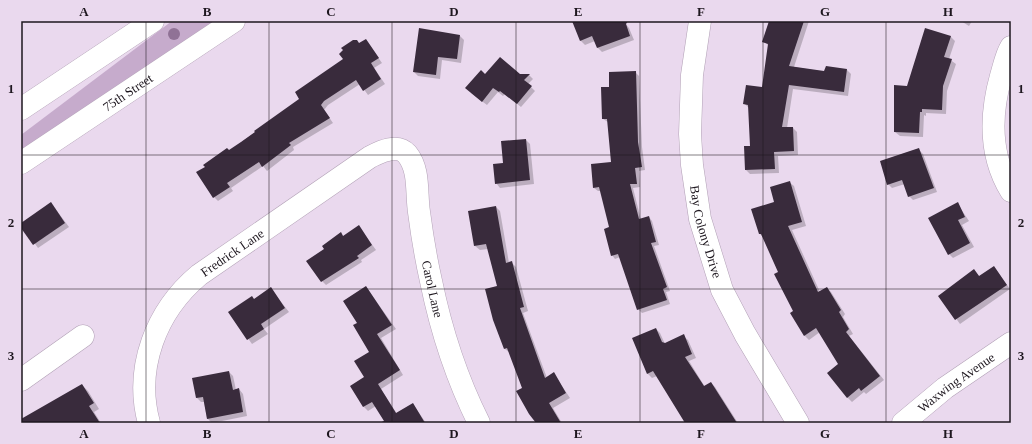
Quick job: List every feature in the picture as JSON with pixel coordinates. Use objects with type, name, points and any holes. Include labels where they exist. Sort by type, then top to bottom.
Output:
[{"type":"street","points":[[21,109],[153,21]]},
{"type":"street","name":"75th Street","points":[[21,163],[234,21]]},
{"type":"street","name":"Bay Colony Drive","points":[[700,21],[693,67],[690,134],[692,165],[700,219],[722,290],[745,334],[798,423]]},
{"type":"street","points":[[1011,47],[996,92],[992,125],[995,149],[1001,171],[1011,191]]},
{"type":"street","name":"Fredrick Lane","points":[[149,423],[144,397],[145,371],[148,355],[158,325],[178,294],[199,275],[370,157],[390,149],[399,149],[405,152]]},
{"type":"street","name":"Carol Lane","points":[[405,152],[413,162],[416,171],[419,212],[431,282],[439,317],[451,356],[479,423]]},
{"type":"street","points":[[21,380],[83,336]]},
{"type":"street","name":"Waxwing Avenue","points":[[903,423],[945,388],[1011,343]]},
{"type":"shaded area","points":[[172,21],[215,21],[21,150],[21,135]]},
{"type":"building","points":[[572,21],[628,21],[626,24],[630,36],[597,48],[592,36],[580,41]]},
{"type":"building","points":[[769,21],[804,21],[789,66],[824,71],[826,66],[847,69],[844,92],[789,85],[782,127],[793,127],[794,151],[774,152],[775,169],[745,170],[744,146],[750,146],[748,105],[743,104],[746,85],[762,87],[768,44],[762,42]]},
{"type":"building","points":[[419,28],[460,35],[457,59],[438,57],[436,75],[413,72]]},
{"type":"building","points":[[925,28],[951,36],[944,57],[952,59],[943,86],[942,110],[922,109],[922,112],[920,112],[919,133],[894,132],[894,85],[907,86]]},
{"type":"building","points":[[366,39],[379,58],[371,63],[381,79],[363,91],[356,80],[324,101],[321,105],[330,118],[289,143],[291,145],[262,167],[259,162],[227,183],[230,187],[213,198],[196,172],[205,167],[203,165],[227,148],[229,150],[241,142],[299,99],[295,92],[343,59],[339,54],[343,50],[341,48],[353,40],[357,40],[359,43]]},
{"type":"building","points":[[500,57],[520,74],[530,74],[524,80],[532,86],[517,104],[500,91],[499,92],[493,88],[482,102],[465,88],[481,70],[485,74]]},
{"type":"building","points":[[636,71],[638,142],[642,167],[635,168],[637,184],[630,184],[639,219],[649,216],[656,242],[651,243],[667,287],[663,289],[667,300],[637,310],[618,254],[611,256],[604,229],[609,227],[599,187],[593,188],[591,164],[611,162],[607,119],[602,119],[601,87],[609,87],[609,72]]},
{"type":"building","points":[[526,139],[530,180],[495,184],[493,164],[503,163],[501,141]]},
{"type":"building","points":[[919,148],[934,188],[908,197],[902,180],[887,185],[880,161]]},
{"type":"building","points":[[790,181],[802,222],[788,226],[818,292],[827,287],[841,310],[839,312],[849,329],[846,332],[880,376],[861,391],[859,388],[847,398],[827,373],[838,364],[816,328],[804,336],[790,313],[793,311],[774,274],[778,272],[761,234],[759,234],[751,209],[774,202],[770,187]]},
{"type":"building","points":[[51,202],[65,223],[33,245],[21,228],[21,223]]},
{"type":"building","points":[[958,202],[965,217],[958,220],[970,243],[948,255],[928,218]]},
{"type":"building","points":[[496,206],[506,263],[512,261],[524,307],[520,308],[545,378],[554,372],[566,393],[549,403],[561,423],[536,423],[529,414],[516,391],[522,388],[507,348],[504,349],[493,320],[485,289],[497,286],[486,244],[474,246],[468,211]]},
{"type":"building","points":[[359,225],[372,245],[357,256],[359,258],[321,282],[306,261],[324,249],[322,246],[341,232],[343,236]]},
{"type":"building","points":[[994,266],[1007,285],[955,320],[938,296],[974,269],[979,276]]},
{"type":"building","points":[[366,286],[392,325],[377,334],[400,370],[378,384],[396,413],[413,403],[425,423],[379,423],[384,421],[372,402],[363,407],[350,386],[364,377],[354,361],[369,352],[353,325],[357,323],[343,301]]},
{"type":"building","points":[[271,287],[285,308],[261,324],[264,329],[247,340],[228,312],[252,296],[254,299]]},
{"type":"building","points":[[656,328],[662,342],[665,343],[684,334],[692,354],[685,357],[704,386],[711,382],[737,423],[685,423],[653,371],[647,374],[632,338]]},
{"type":"building","points":[[229,371],[233,390],[239,388],[243,412],[207,419],[203,397],[196,398],[192,378]]},
{"type":"building","points":[[82,384],[94,403],[89,406],[100,423],[21,423],[21,419]]}]
